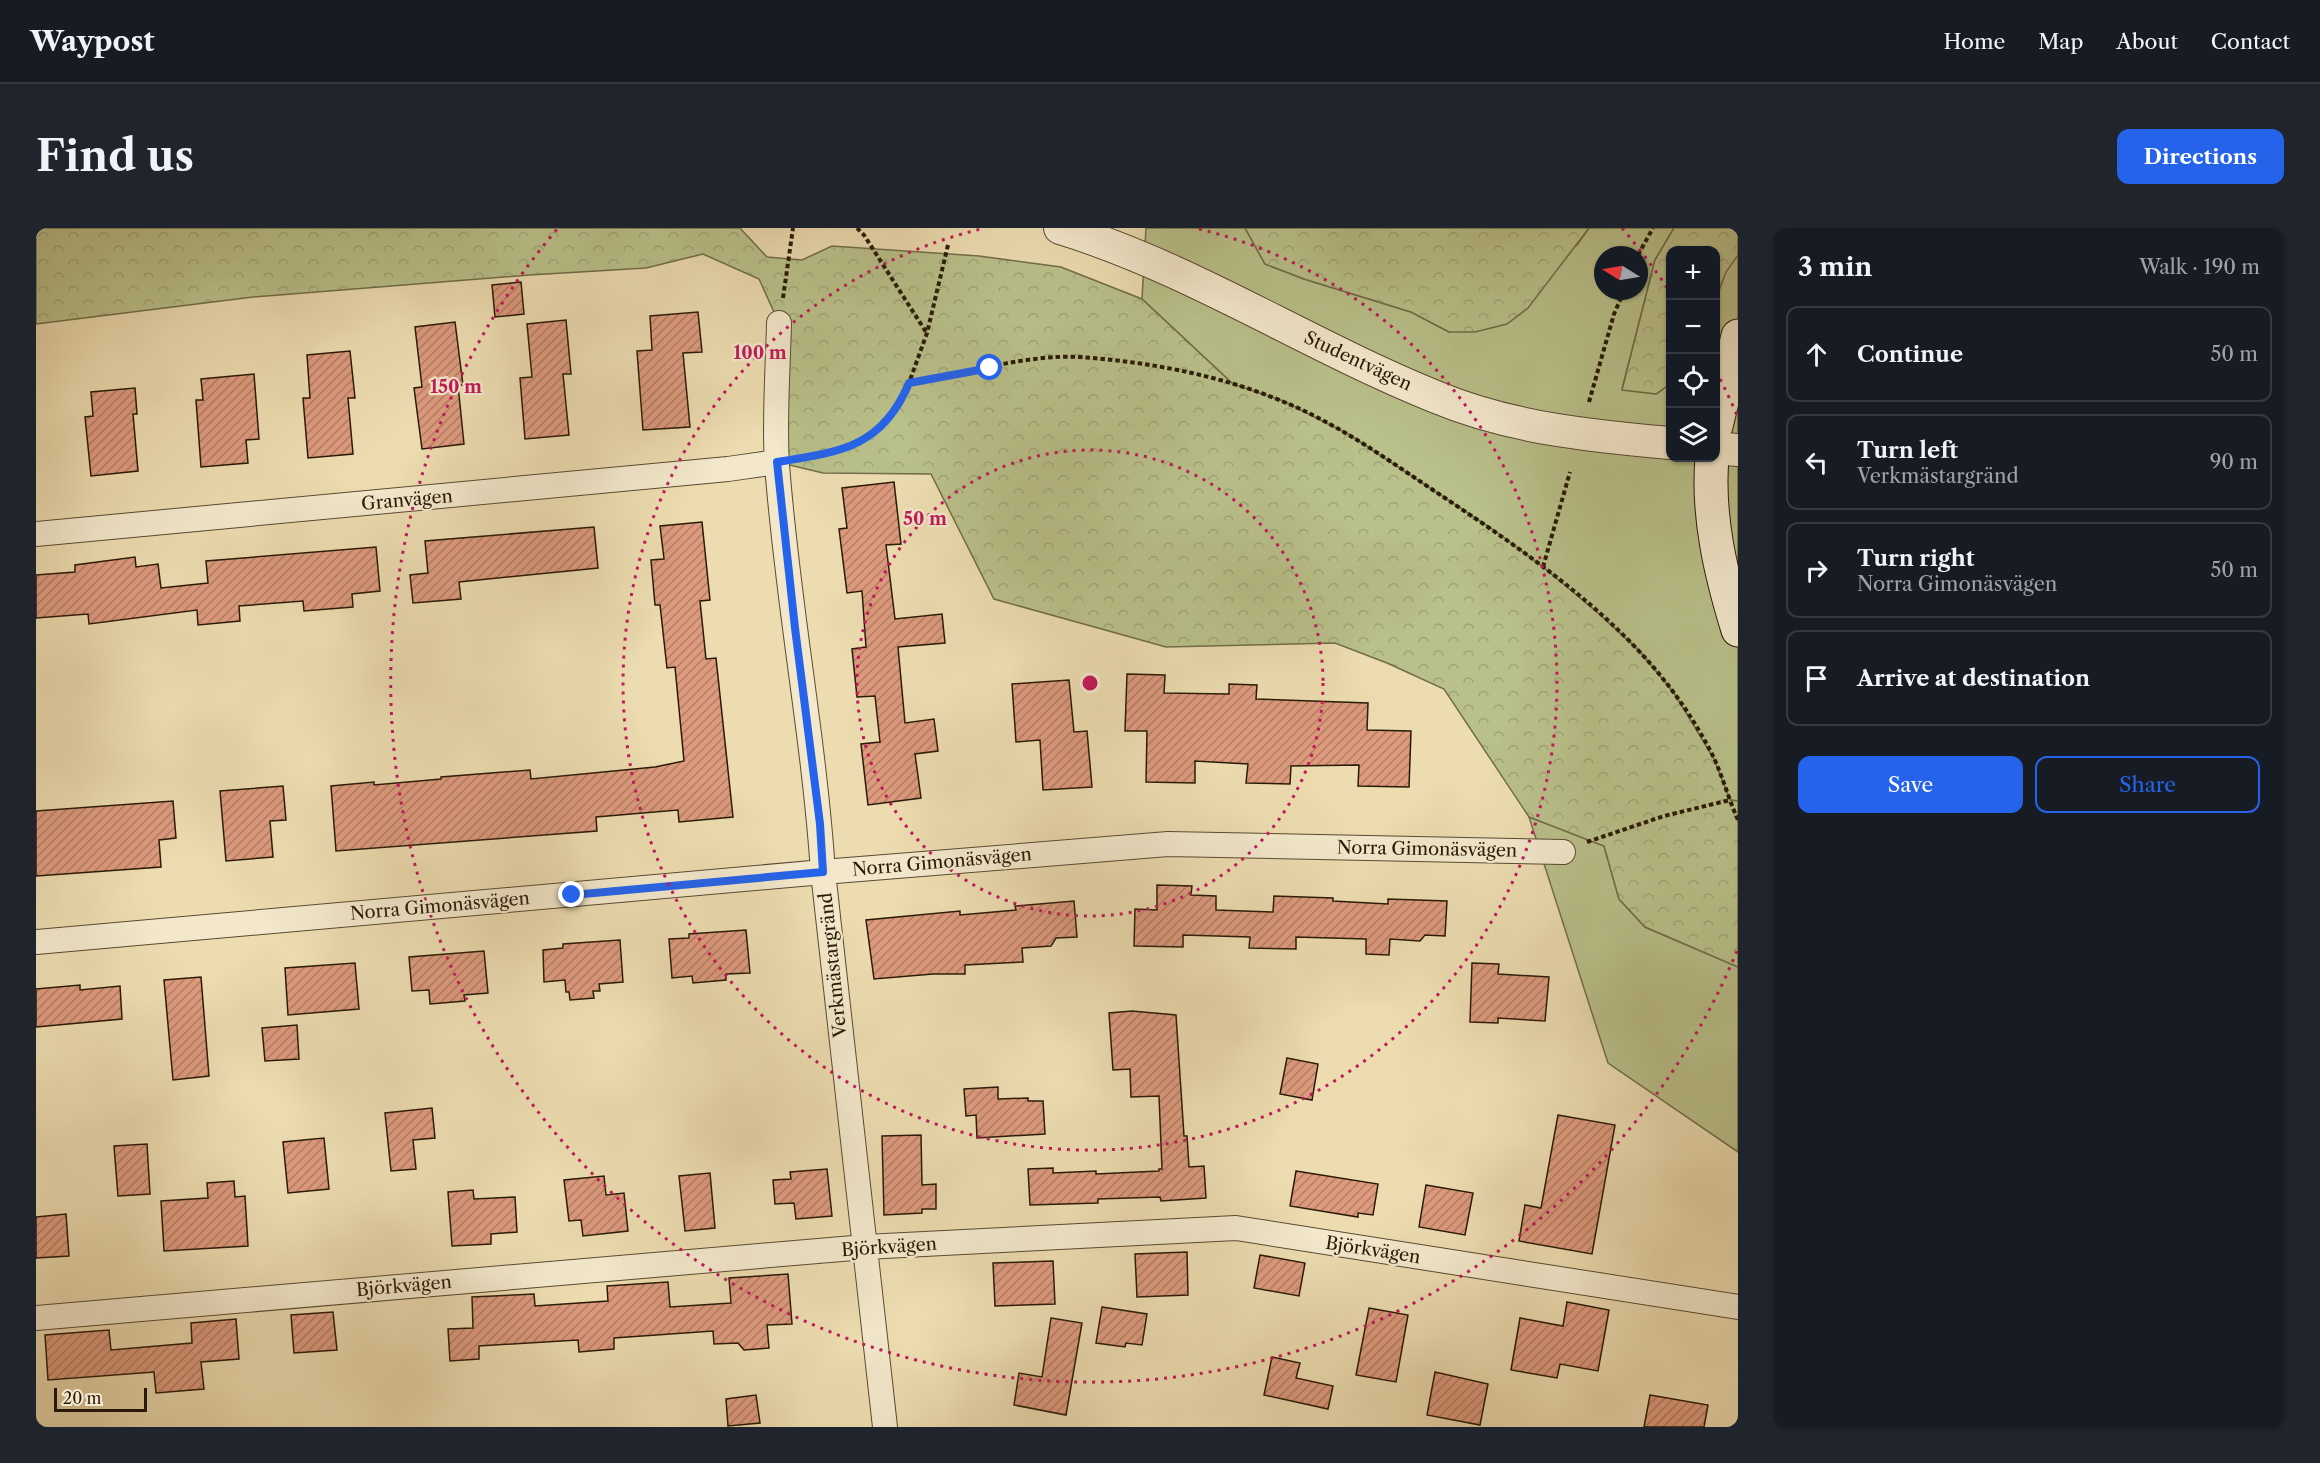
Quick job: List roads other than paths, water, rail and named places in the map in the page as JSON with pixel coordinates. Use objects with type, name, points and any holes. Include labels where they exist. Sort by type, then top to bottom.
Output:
[{"type":"main road","points":[[1720,410],[1738,336]]},
{"type":"main road","points":[[1712,462],[1711,492],[1715,531],[1727,595],[1738,630]]},
{"type":"street","name":"Studentvägen","points":[[1060,228],[1087,236],[1163,268],[1436,398],[1485,413],[1578,434],[1666,443]]},
{"type":"street","name":"Verkmästargränd","points":[[779,323],[777,462],[820,824],[823,872],[885,1427]]},
{"type":"street","points":[[1720,448],[1738,450]]},
{"type":"street","name":"Granvägen","points":[[36,534],[728,470],[777,462]]},
{"type":"street","name":"Norra Gimonäsvägen","points":[[36,942],[823,872],[1168,844],[1563,852]]},
{"type":"street","name":"Björkvägen","points":[[36,1318],[865,1247],[1236,1228],[1738,1307]]}]
